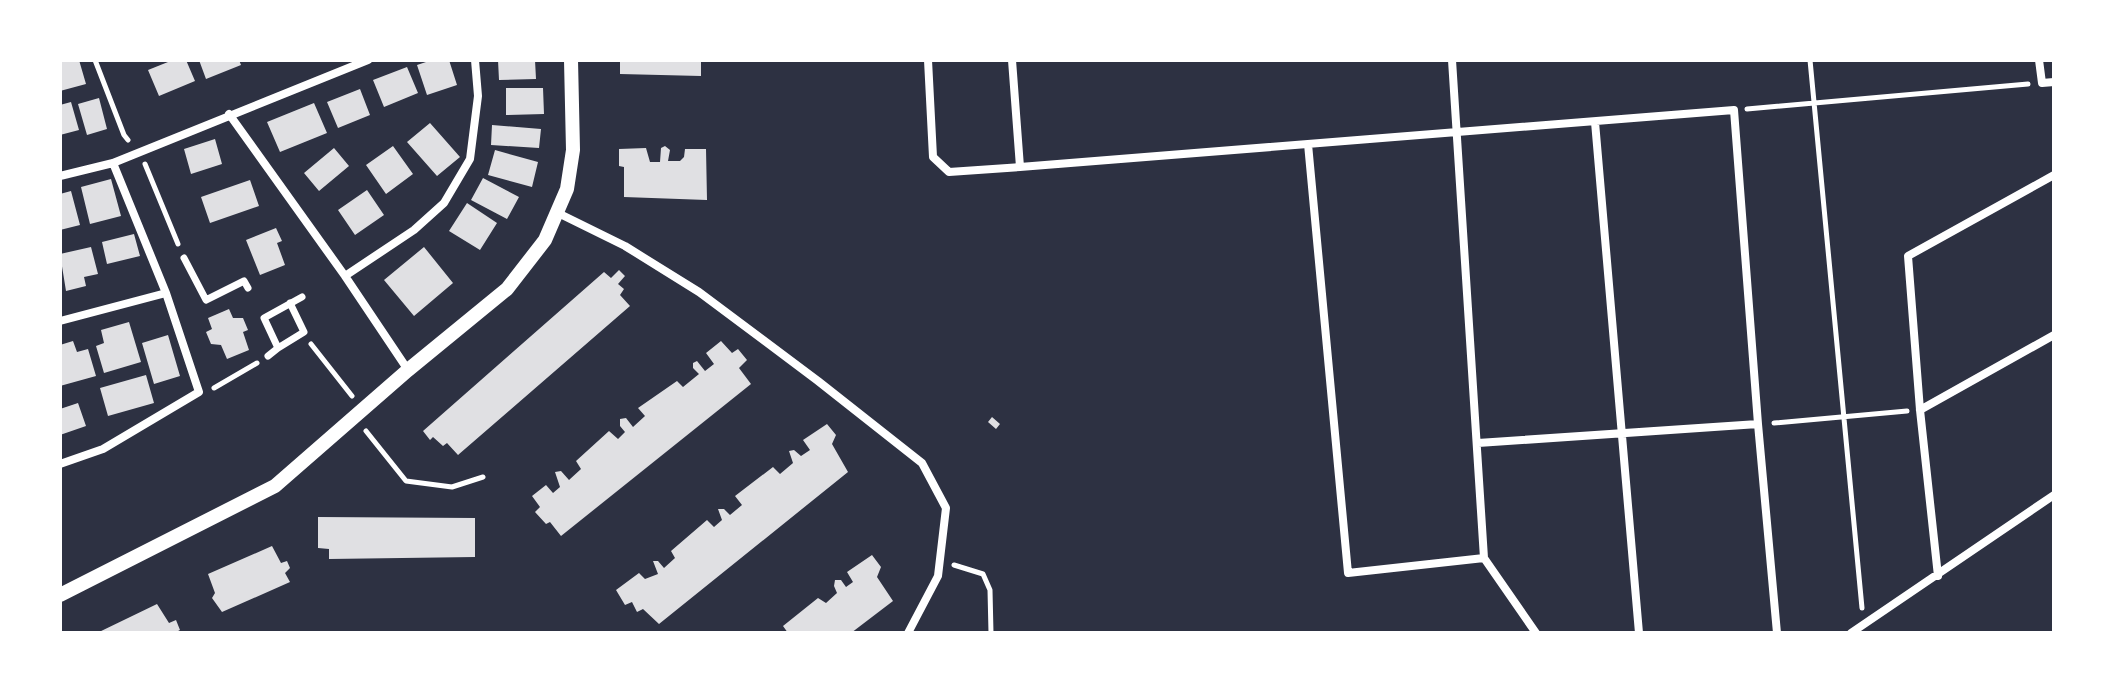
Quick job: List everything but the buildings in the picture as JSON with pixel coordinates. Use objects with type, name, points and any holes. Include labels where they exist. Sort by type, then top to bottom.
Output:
[{"type":"street","points":[[60,176],[113,163],[368,60]]},
{"type":"street","points":[[345,276],[414,230],[444,203],[470,159],[478,96],[475,60]]},
{"type":"street","points":[[60,595],[275,486],[507,289],[545,240],[567,189],[573,150],[571,60]]},
{"type":"street","points":[[928,60],[933,157],[949,172],[1734,110],[1777,633]]},
{"type":"street","points":[[1012,60],[1020,167]]},
{"type":"street","points":[[1452,60],[1484,558],[1536,633]]},
{"type":"street","points":[[2039,60],[2042,83],[2054,82]]},
{"type":"street","points":[[229,114],[408,370]]},
{"type":"street","points":[[1595,122],[1639,633]]},
{"type":"street","points":[[1308,144],[1348,573],[1484,558]]},
{"type":"street","points":[[60,464],[103,449],[199,392],[166,293],[113,163]]},
{"type":"street","points":[[1938,576],[1920,410],[1908,256],[2054,175]]},
{"type":"street","points":[[558,213],[625,246],[699,292],[922,463],[946,508],[938,576],[908,633]]},
{"type":"street","points":[[184,258],[204,301],[244,281],[248,288]]},
{"type":"street","points":[[60,321],[166,293]]},
{"type":"street","points":[[278,348],[261,314],[302,297]]},
{"type":"street","points":[[268,356],[306,335],[290,303]]},
{"type":"street","points":[[1920,410],[2054,335]]},
{"type":"street","points":[[1478,443],[1758,424]]},
{"type":"street","points":[[1851,633],[2054,495]]},
{"type":"path","points":[[95,60],[124,135],[140,151],[184,258]]},
{"type":"path","points":[[1810,60],[1864,623]]},
{"type":"path","points":[[1734,110],[2042,83]]},
{"type":"path","points":[[306,335],[406,481],[452,487],[483,477]]},
{"type":"path","points":[[199,392],[219,387],[268,356]]},
{"type":"path","points":[[1758,424],[1920,410]]},
{"type":"path","points":[[939,562],[983,574],[990,590],[991,633]]}]
